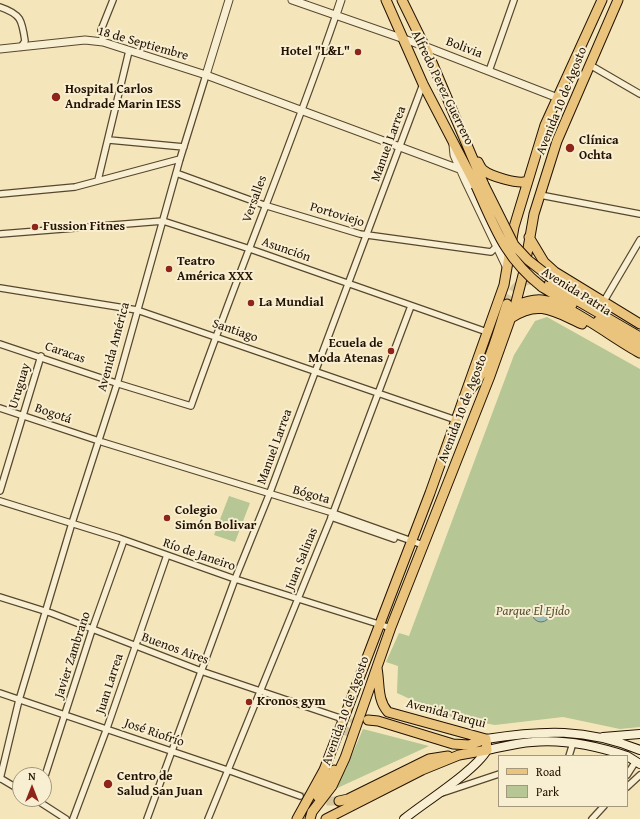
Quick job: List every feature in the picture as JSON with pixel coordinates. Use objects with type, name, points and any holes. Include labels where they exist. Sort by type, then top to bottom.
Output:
[{"type":"main road","name":"Alfredo Perez Guerrero","points":[[386,0],[423,84],[453,140],[465,171],[480,186]]},
{"type":"main road","name":"Alfredo Perez Guerrero","points":[[402,0],[424,46],[461,132],[480,186]]},
{"type":"main road","name":"Avenida 10 de Agosto","points":[[297,819],[324,770],[344,720],[456,420],[504,285],[514,228],[545,125],[602,0]]},
{"type":"main road","name":"Avenida 10 de Agosto","points":[[310,819],[312,812],[332,786],[345,758],[391,628],[479,404],[511,318],[511,305],[524,271],[540,195],[558,140],[618,0]]},
{"type":"main road","points":[[461,132],[469,140],[483,170],[519,183],[527,181]]},
{"type":"main road","name":"Avenida Patria","points":[[480,186],[514,245],[547,283],[640,345]]},
{"type":"main road","points":[[530,237],[544,262],[569,282],[604,301],[640,324]]},
{"type":"main road","points":[[547,283],[640,338]]},
{"type":"main road","name":"Avenida Patria","points":[[547,283],[640,331]]},
{"type":"main road","points":[[479,404],[464,397],[477,384],[511,305],[532,300],[543,300],[559,305],[640,352]]},
{"type":"main road","points":[[511,318],[522,311],[534,308],[546,308],[618,340]]},
{"type":"main road","name":"Avenida Tarqui","points":[[377,665],[382,706],[388,712],[486,739],[527,732],[552,731],[599,738],[640,750]]},
{"type":"main road","points":[[368,720],[378,721],[453,744],[469,745],[486,739],[486,750]]},
{"type":"main road","points":[[599,738],[640,734]]},
{"type":"main road","points":[[303,819],[334,768],[346,736]]},
{"type":"main road","name":"Avenida Tarqui","points":[[326,819],[422,770],[459,755],[531,742],[552,741],[573,743],[623,755]]},
{"type":"main road","name":"Avenida Tarqui","points":[[404,819],[482,758],[486,750]]},
{"type":"main road","points":[[339,801],[348,799],[429,759],[459,755]]},
{"type":"main road","name":"Avenida Tarqui","points":[[628,756],[639,761]]},
{"type":"street","points":[[103,42],[101,30],[113,0]]},
{"type":"street","name":"Avenida América","points":[[0,779],[19,700],[72,523],[117,384],[180,159],[229,0]]},
{"type":"street","name":"Bolivia","points":[[292,0],[424,46],[558,98]]},
{"type":"street","name":"Versalles","points":[[191,406],[250,249],[264,205],[302,110],[341,0]]},
{"type":"street","points":[[489,71],[514,0]]},
{"type":"street","points":[[0,7],[12,11],[22,24],[25,41],[21,47]]},
{"type":"street","name":"18 de Septiembre","points":[[0,49],[85,40],[103,42],[206,75],[302,110]]},
{"type":"street","points":[[98,180],[109,140],[129,51]]},
{"type":"street","points":[[590,65],[640,94]]},
{"type":"street","name":"Manuel Larrea","points":[[147,819],[235,579],[269,495],[347,283],[367,236],[423,84]]},
{"type":"street","points":[[302,110],[465,171],[496,248],[507,268]]},
{"type":"street","points":[[109,140],[184,146]]},
{"type":"street","points":[[0,194],[75,187],[180,159]]},
{"type":"street","name":"Portoviejo","points":[[176,173],[264,205],[367,236],[491,252],[496,248]]},
{"type":"street","points":[[540,195],[640,214]]},
{"type":"street","name":"Asunción","points":[[0,234],[163,221],[250,249],[487,332]]},
{"type":"street","points":[[604,301],[640,240]]},
{"type":"street","name":"Santiago","points":[[0,288],[137,310],[217,336],[456,420]]},
{"type":"street","name":"Juan Salinas","points":[[208,819],[332,515],[380,393],[411,306]]},
{"type":"street","name":"Caracas","points":[[0,344],[41,356],[117,384],[191,406]]},
{"type":"street","name":"Uruguay","points":[[0,491],[41,356]]},
{"type":"street","name":"Bogotá","points":[[0,408],[99,441]]},
{"type":"street","name":"Bógota","points":[[99,441],[332,515],[410,543],[423,545]]},
{"type":"street","name":"Río de Janeiro","points":[[0,501],[124,540],[235,579],[391,628]]},
{"type":"street","name":"Javier Zambrano","points":[[48,767],[92,630],[124,540]]},
{"type":"street","name":"Juan Larrea","points":[[73,819],[107,728],[134,646],[167,555]]},
{"type":"street","name":"Buenos Aires","points":[[0,597],[46,611],[201,671],[344,720]]},
{"type":"street","name":"José Riofrío","points":[[0,693],[107,728],[300,796]]},
{"type":"street","points":[[569,755],[573,743]]},
{"type":"street","points":[[628,774],[639,761]]},
{"type":"street","points":[[434,796],[498,774]]},
{"type":"street","points":[[628,786],[640,775]]},
{"type":"street","points":[[0,779],[12,786]]},
{"type":"street","points":[[49,807],[66,819]]},
{"type":"street","points":[[592,819],[603,807]]},
{"type":"green space","name":"Parque El Ejido","points":[[547,317],[640,369],[640,727],[620,729],[563,717],[495,725],[447,716],[397,693],[398,666],[386,662],[399,633],[409,636],[514,355],[535,321]]},
{"type":"green space","points":[[229,496],[250,503],[235,542],[214,535]]},
{"type":"green space","points":[[363,729],[429,746],[333,790],[346,769]]},
{"type":"water","points":[[541,604],[547,607],[550,613],[547,619],[541,622],[535,619],[532,613],[535,607]]},
{"type":"tunnel","points":[[507,304],[514,290],[523,282],[534,280],[549,284]]},
{"type":"tunnel","points":[[346,736],[354,722],[359,719],[363,719]]},
{"type":"tunnel","points":[[300,796],[320,801],[339,801]]},
{"type":"place","name":"Hotel \"L&L\"","points":[[358,52]]},
{"type":"place","name":"Hospital Carlos Andrade Marin IESS","points":[[56,97]]},
{"type":"place","name":"Clínica Ochta","points":[[570,148]]},
{"type":"place","name":"Fussion Fitnes","points":[[35,227]]},
{"type":"place","name":"Teatro América XXX","points":[[169,269]]},
{"type":"place","name":"La Mundial","points":[[251,303]]},
{"type":"place","name":"Ecuela de Moda Atenas","points":[[391,351]]},
{"type":"place","name":"Colegio Simón Bolivar","points":[[167,518]]},
{"type":"place","name":"Kronos gym","points":[[249,702]]},
{"type":"place","name":"Centro de Salud San Juan","points":[[108,784]]}]
